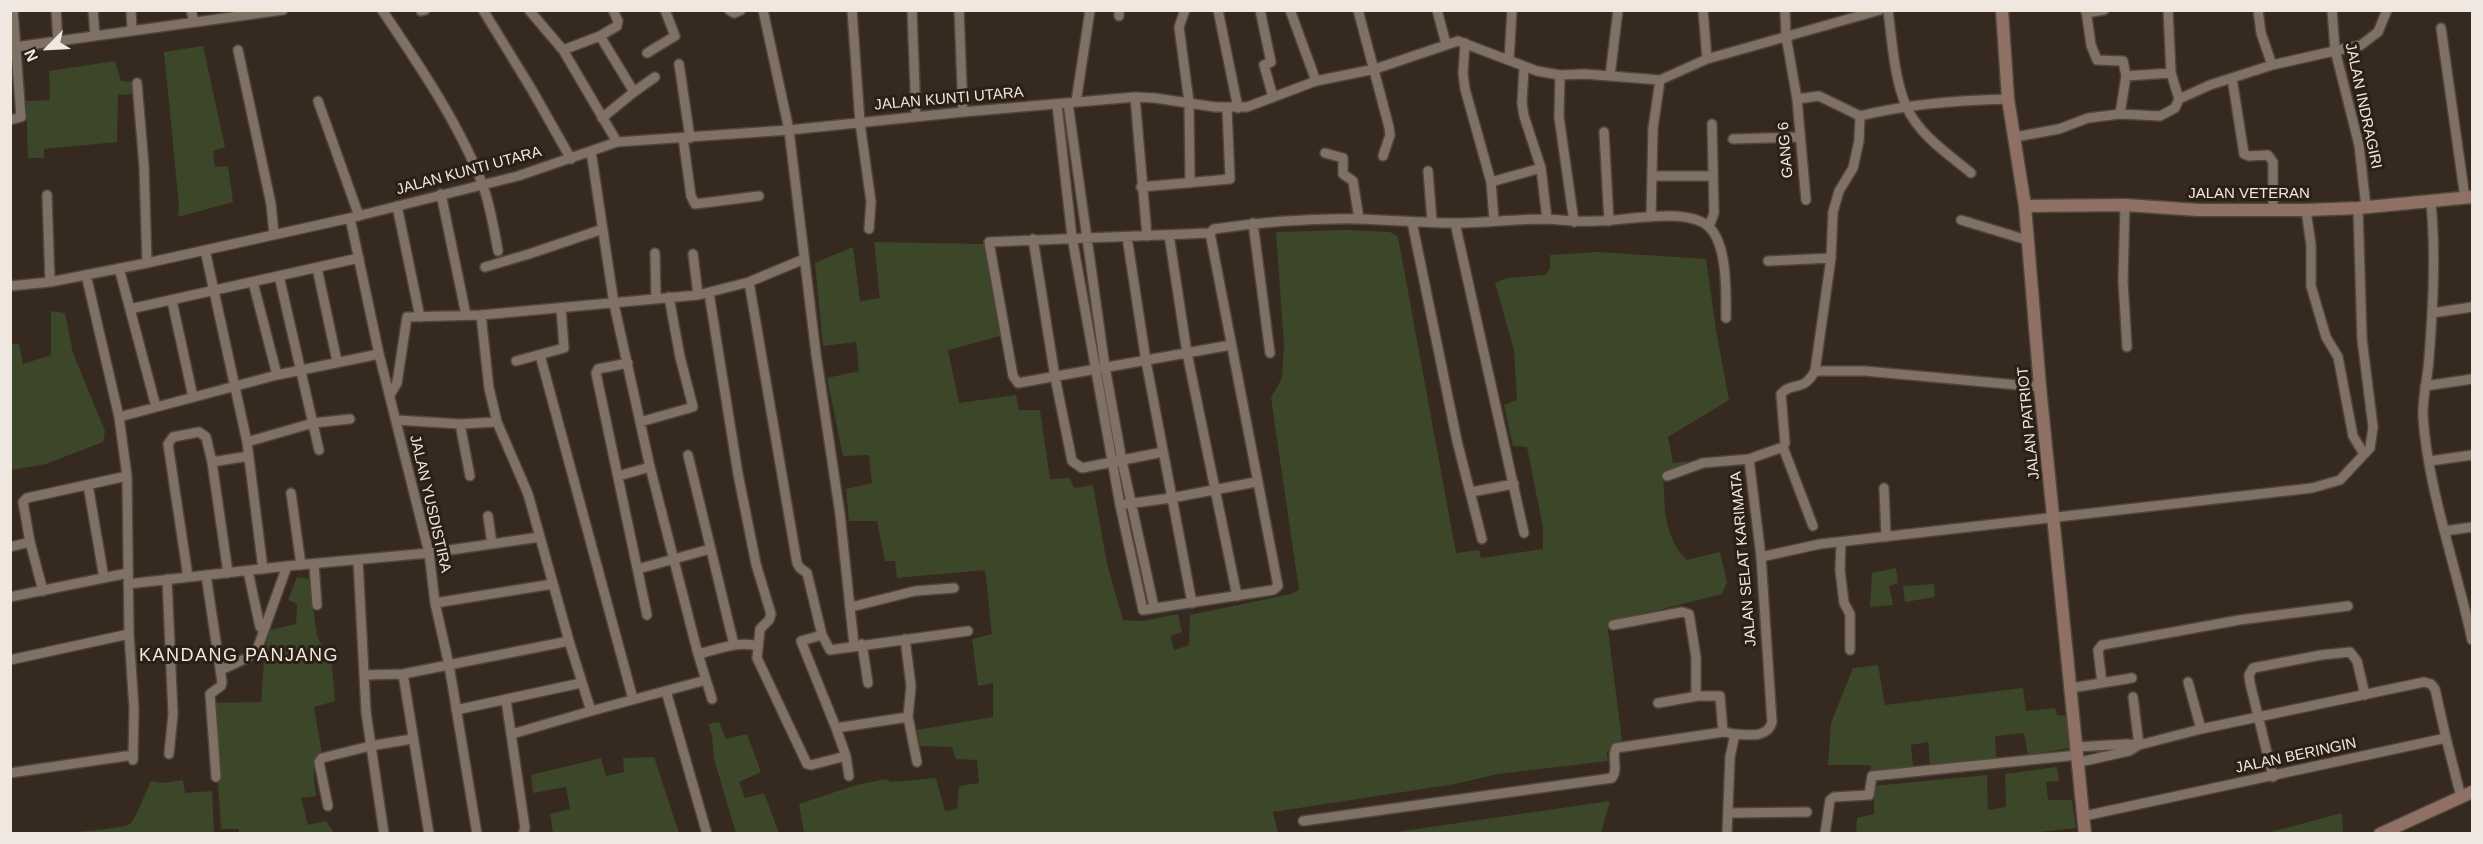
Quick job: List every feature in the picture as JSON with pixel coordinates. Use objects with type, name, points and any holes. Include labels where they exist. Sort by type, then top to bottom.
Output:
[{"type":"street","points":[[10,120],[21,117],[13,10]]},
{"type":"street","points":[[56,10],[58,42]]},
{"type":"street","points":[[93,10],[95,36]]},
{"type":"street","points":[[131,10],[132,30]]},
{"type":"street","points":[[191,10],[194,22]]},
{"type":"street","points":[[15,47],[194,22],[230,14],[283,10]]},
{"type":"street","points":[[382,10],[435,93],[469,154],[483,185],[498,251]]},
{"type":"street","points":[[483,10],[571,159]]},
{"type":"street","points":[[529,10],[564,50],[617,142]]},
{"type":"street","points":[[564,50],[600,36],[619,24],[613,10]]},
{"type":"street","points":[[647,53],[675,36],[665,10]]},
{"type":"street","points":[[729,10],[734,13],[741,10]]},
{"type":"street","points":[[763,10],[789,130],[851,607],[868,683]]},
{"type":"street","points":[[852,10],[860,123],[871,202],[869,229]]},
{"type":"street","points":[[912,10],[916,116]]},
{"type":"street","points":[[958,10],[963,112]]},
{"type":"street","points":[[1090,10],[1072,103],[1101,368]]},
{"type":"street","points":[[1185,10],[1179,27],[1189,102],[1190,183]]},
{"type":"street","points":[[1218,10],[1238,108]]},
{"type":"street","points":[[1260,10],[1271,62],[1264,65],[1273,97]]},
{"type":"street","points":[[1290,10],[1316,81]]},
{"type":"street","points":[[1358,10],[1389,127],[1390,135],[1383,156]]},
{"type":"street","points":[[1437,10],[1446,44]]},
{"type":"street","points":[[1509,60],[1512,10]]},
{"type":"street","points":[[1610,76],[1617,10]]},
{"type":"street","points":[[1703,10],[1707,59]]},
{"type":"street","name":"GANG 6","points":[[1785,10],[1786,36],[1797,99],[1806,200]]},
{"type":"street","name":"JALAN KUNTI UTARA","points":[[10,286],[50,282],[147,263],[355,217],[483,185],[571,159],[617,142],[789,130],[916,116],[1135,97],[1238,108],[1252,106],[1316,81],[1375,69],[1458,41],[1524,67],[1560,75],[1660,80],[1707,59],[1880,10]]},
{"type":"street","points":[[1888,10],[1897,69],[1907,107],[1924,132],[1971,173]]},
{"type":"street","name":"JALAN PATRIOT","points":[[2002,10],[2008,99],[2025,206],[2053,516],[2074,688],[2079,755],[2088,815],[2085,834]]},
{"type":"street","points":[[2104,10],[2086,12],[2095,57],[2099,61],[2123,62],[2126,76],[2120,114]]},
{"type":"street","points":[[2015,137],[2059,129],[2088,118],[2120,114],[2160,116],[2175,108],[2179,99],[2172,73],[2168,10]]},
{"type":"street","points":[[2258,10],[2261,33],[2272,66]]},
{"type":"street","name":"JALAN INDRAGIRI","points":[[2332,10],[2335,50],[2359,145],[2362,208],[2362,339],[2373,428],[2370,448],[2364,454]]},
{"type":"street","points":[[2179,99],[2210,85],[2272,66],[2361,45],[2373,38],[2387,10]]},
{"type":"street","points":[[2440,28],[2469,198]]},
{"type":"street","points":[[600,36],[634,92]]},
{"type":"street","points":[[1465,43],[1463,73],[1465,89],[1491,182],[1494,220]]},
{"type":"street","points":[[238,50],[271,204],[274,234]]},
{"type":"street","points":[[679,64],[691,196],[695,204],[759,196]]},
{"type":"street","points":[[1524,67],[1522,103],[1541,168],[1547,219]]},
{"type":"street","points":[[2126,76],[2172,73]]},
{"type":"street","points":[[1560,75],[1560,117],[1574,222]]},
{"type":"street","points":[[602,118],[655,77]]},
{"type":"street","points":[[2232,78],[2244,154],[2268,155],[2273,162],[2273,210]]},
{"type":"street","points":[[1651,217],[1653,128],[1660,80]]},
{"type":"street","points":[[137,83],[144,166],[147,263]]},
{"type":"street","points":[[1797,99],[1819,96],[1860,116],[1907,107],[1967,100],[2008,99]]},
{"type":"street","points":[[1135,97],[1147,236]]},
{"type":"street","name":"JALAN YUSDISTIRA","points":[[318,101],[355,217],[359,258],[379,354],[429,553],[435,603],[449,665],[477,834]]},
{"type":"street","points":[[1057,105],[1072,237],[1101,368],[1117,461],[1120,505],[1143,610],[1273,590],[1278,586],[1256,482],[1210,233]]},
{"type":"street","points":[[1142,187],[1230,179],[1227,108]]},
{"type":"street","points":[[1813,526],[1783,447],[1785,443],[1781,394],[1786,389],[1805,384],[1815,371],[1831,258],[1833,212],[1839,191],[1853,168],[1859,141],[1860,116]]},
{"type":"street","points":[[1710,227],[1714,213],[1712,124]]},
{"type":"street","points":[[1604,132],[1609,221]]},
{"type":"street","points":[[1733,139],[1799,137]]},
{"type":"street","points":[[591,151],[614,304],[640,422],[673,559],[712,699]]},
{"type":"street","points":[[1325,153],[1343,158],[1343,174],[1353,181],[1359,219]]},
{"type":"street","points":[[1491,182],[1541,168]]},
{"type":"street","points":[[1428,171],[1432,221]]},
{"type":"street","points":[[1653,176],[1712,176]]},
{"type":"street","points":[[441,194],[466,315]]},
{"type":"street","points":[[47,195],[50,282]]},
{"type":"street","name":"JALAN VETERAN","points":[[2025,206],[2125,205],[2198,210],[2306,210],[2431,203],[2469,198]]},
{"type":"street","points":[[2431,203],[2435,240],[2432,313],[2423,415],[2445,531],[2468,603],[2472,640]]},
{"type":"street","points":[[2125,205],[2123,282],[2127,347]]},
{"type":"street","points":[[397,206],[420,317]]},
{"type":"street","points":[[1761,557],[1820,544],[2324,486],[2340,480],[2364,454],[2353,436],[2338,357],[2326,337],[2311,286],[2311,245],[2306,210]]},
{"type":"street","points":[[1231,345],[1022,383],[1013,379],[989,242],[1210,233],[1214,229],[1253,223],[1359,219],[1455,223],[1547,219],[1574,222],[1683,217],[1710,227],[1720,247],[1726,283],[1726,318]]},
{"type":"street","points":[[1961,220],[2027,240]]},
{"type":"street","points":[[1412,222],[1457,441],[1482,539]]},
{"type":"street","points":[[1253,223],[1270,353]]},
{"type":"street","points":[[1455,223],[1524,533]]},
{"type":"street","points":[[485,267],[603,229]]},
{"type":"street","points":[[1169,235],[1187,353],[1237,596]]},
{"type":"street","points":[[1127,237],[1146,361],[1192,603]]},
{"type":"street","points":[[1033,239],[1055,377],[1072,461],[1080,468],[1163,452]]},
{"type":"street","points":[[205,250],[247,442],[263,569]]},
{"type":"street","points":[[655,253],[656,298]]},
{"type":"street","points":[[693,254],[703,294],[756,564],[771,614],[769,620],[760,627],[757,658],[807,764],[846,756]]},
{"type":"street","points":[[130,309],[359,258]]},
{"type":"street","points":[[1768,261],[1831,258]]},
{"type":"street","points":[[390,395],[397,383],[405,320],[409,317],[481,315],[703,294],[749,282],[804,259]]},
{"type":"street","points":[[119,268],[156,407]]},
{"type":"street","points":[[317,268],[337,361]]},
{"type":"street","points":[[10,773],[133,757],[134,709],[129,634],[127,476],[119,417],[86,275]]},
{"type":"street","points":[[279,276],[319,450]]},
{"type":"street","points":[[253,282],[277,375]]},
{"type":"street","points":[[749,282],[797,563],[807,573],[822,635],[831,650],[968,631]]},
{"type":"street","points":[[640,422],[693,407],[680,357],[669,297]]},
{"type":"street","points":[[172,301],[193,397]]},
{"type":"street","points":[[516,361],[561,350],[565,346],[561,308]]},
{"type":"street","points":[[2432,313],[2472,308]]},
{"type":"street","points":[[481,315],[489,388],[497,422],[522,477],[591,711]]},
{"type":"street","points":[[119,417],[277,375],[379,354]]},
{"type":"street","points":[[540,355],[633,699]]},
{"type":"street","points":[[628,363],[596,371],[647,615]]},
{"type":"street","points":[[1815,371],[1865,370],[2040,387]]},
{"type":"street","points":[[2425,386],[2472,379]]},
{"type":"street","points":[[247,442],[313,423],[350,419]]},
{"type":"street","points":[[396,420],[460,424],[497,422]]},
{"type":"street","points":[[460,424],[470,476]]},
{"type":"street","points":[[188,577],[169,441],[173,437],[202,433],[206,437],[212,462],[228,573]]},
{"type":"street","name":"JALAN SELAT KARIMATA","points":[[1735,734],[1766,733],[1772,722],[1761,557],[1749,459],[1783,447]]},
{"type":"street","points":[[688,455],[734,645]]},
{"type":"street","points":[[2430,461],[2472,455]]},
{"type":"street","points":[[212,462],[249,456]]},
{"type":"street","points":[[1667,476],[1703,463],[1749,459]]},
{"type":"street","points":[[1117,461],[1131,503],[1154,608]]},
{"type":"street","points":[[618,476],[650,467]]},
{"type":"street","points":[[44,591],[30,543],[23,506],[25,500],[127,476]]},
{"type":"street","points":[[1120,505],[1256,482]]},
{"type":"street","points":[[1471,492],[1514,484]]},
{"type":"street","points":[[88,485],[104,578]]},
{"type":"street","points":[[1884,488],[1886,537]]},
{"type":"street","points":[[291,493],[301,565]]},
{"type":"street","points":[[488,516],[492,544]]},
{"type":"street","points":[[2445,531],[2472,527]]},
{"type":"street","points":[[128,585],[287,566],[429,553],[540,537]]},
{"type":"street","points":[[1841,542],[1840,570],[1844,603],[1850,614],[1850,650]]},
{"type":"street","points":[[10,547],[30,543]]},
{"type":"street","points":[[638,569],[710,549]]},
{"type":"street","points":[[358,560],[369,746],[384,834]]},
{"type":"street","points":[[314,564],[316,604]]},
{"type":"street","points":[[221,670],[247,658],[258,646],[287,566]]},
{"type":"street","points":[[248,571],[260,627]]},
{"type":"street","points":[[10,597],[128,573]]},
{"type":"street","points":[[206,575],[221,670],[221,686],[210,694],[216,777]]},
{"type":"street","points":[[167,579],[173,714],[169,754]]},
{"type":"street","points":[[435,603],[553,584]]},
{"type":"street","points":[[851,607],[915,591],[954,588]]},
{"type":"street","points":[[2102,683],[2098,650],[2102,645],[2239,620],[2348,606]]},
{"type":"street","points":[[1613,625],[1682,612],[1689,614],[1696,657],[1695,688],[1698,696]]},
{"type":"street","points":[[10,660],[129,634]]},
{"type":"street","points":[[822,635],[801,641],[846,756],[849,776]]},
{"type":"street","points":[[905,639],[911,686],[908,717],[917,762]]},
{"type":"street","points":[[364,675],[403,674],[569,641]]},
{"type":"street","points":[[698,654],[734,645],[758,646]]},
{"type":"street","points":[[2273,777],[2249,675],[2256,667],[2350,652],[2357,661],[2365,695]]},
{"type":"street","points":[[403,674],[429,834]]},
{"type":"street","points":[[2074,688],[2132,678]]},
{"type":"street","points":[[512,734],[706,680]]},
{"type":"street","points":[[2188,682],[2201,729]]},
{"type":"street","points":[[1825,834],[1830,800],[1834,797],[1869,795],[1872,776],[2129,751],[2139,746],[2201,729],[2418,682],[2429,682],[2435,689],[2446,738],[2467,794],[2380,834]]},
{"type":"street","points":[[456,710],[581,683]]},
{"type":"street","points":[[666,691],[707,834]]},
{"type":"street","points":[[1658,703],[1718,694],[1721,698],[1724,732]]},
{"type":"street","points":[[2133,697],[2139,746]]},
{"type":"street","points":[[506,700],[525,828],[523,834]]},
{"type":"street","points":[[836,728],[908,717]]},
{"type":"street","points":[[1303,821],[1612,778],[1616,771],[1614,752],[1616,748],[1724,732],[1735,734],[1730,757],[1727,834]]},
{"type":"street","name":"JALAN BERINGIN","points":[[2088,815],[2446,738]]},
{"type":"street","points":[[328,806],[319,760],[369,746],[412,739]]},
{"type":"street","points":[[1728,813],[1807,812]]},
{"type":"green space","points":[[203,46],[225,147],[213,151],[215,167],[228,166],[233,202],[178,217],[179,206],[164,52]]},
{"type":"green space","points":[[115,61],[121,81],[134,82],[135,94],[118,95],[117,142],[44,149],[44,158],[28,158],[26,101],[50,100],[49,71]]},
{"type":"green space","points":[[1346,230],[1390,232],[1398,237],[1456,553],[1479,550],[1481,558],[1543,549],[1543,528],[1527,447],[1513,446],[1504,405],[1517,400],[1514,350],[1495,283],[1507,278],[1545,275],[1550,269],[1550,255],[1598,252],[1706,259],[1729,400],[1668,437],[1673,463],[1686,461],[1687,466],[1663,475],[1664,498],[1669,531],[1679,551],[1687,560],[1720,552],[1727,582],[1722,594],[1607,623],[1622,740],[1607,752],[1608,761],[1498,774],[1455,784],[1273,812],[1278,833],[804,833],[799,804],[856,785],[886,779],[891,782],[936,778],[945,811],[957,809],[959,786],[979,783],[977,760],[956,759],[952,747],[920,746],[917,730],[993,717],[993,683],[978,686],[972,639],[992,634],[985,570],[897,578],[895,561],[885,561],[877,521],[849,521],[846,489],[872,483],[869,455],[843,456],[827,378],[859,371],[856,342],[823,346],[815,263],[853,247],[860,301],[880,298],[874,242],[984,244],[1000,336],[948,350],[959,403],[1016,395],[1019,410],[1040,410],[1050,479],[1070,478],[1074,488],[1093,485],[1107,564],[1123,620],[1143,621],[1178,614],[1182,632],[1170,636],[1174,650],[1189,645],[1190,615],[1291,594],[1299,590],[1271,398],[1282,378],[1284,345],[1276,232]]},
{"type":"green space","points":[[51,311],[65,313],[73,353],[105,431],[103,442],[46,464],[11,470],[11,344],[19,344],[23,364],[51,355]]},
{"type":"green space","points":[[1896,568],[1898,583],[1889,586],[1893,605],[1870,607],[1872,573]]},
{"type":"green space","points":[[297,577],[309,579],[317,636],[332,665],[335,701],[314,707],[322,753],[316,763],[314,773],[317,796],[301,798],[308,825],[326,821],[334,833],[239,834],[239,829],[221,829],[213,703],[261,702],[264,657],[270,630],[296,624],[297,604],[288,600]]},
{"type":"green space","points":[[1934,584],[1935,597],[1905,602],[1903,586]]},
{"type":"green space","points":[[1878,665],[1885,705],[2023,688],[2026,711],[2055,708],[2057,715],[2068,716],[2070,748],[2028,755],[2024,733],[1995,736],[1997,767],[1931,774],[1928,742],[1911,745],[1914,776],[1873,779],[1870,765],[1828,765],[1831,723],[1853,668]]},
{"type":"green space","points":[[719,722],[726,739],[747,734],[761,772],[739,782],[745,798],[764,793],[779,833],[736,833],[714,759],[712,736],[708,724]]},
{"type":"green space","points":[[654,757],[679,833],[553,833],[550,814],[570,809],[566,787],[533,793],[531,775],[601,758],[606,776],[624,772],[623,758]]},
{"type":"green space","points":[[2057,767],[2059,781],[2046,782],[2048,800],[2072,800],[2076,828],[2022,834],[1856,834],[1857,818],[1874,814],[1874,786],[1987,775],[1988,810],[2006,807],[2005,774]]},
{"type":"green space","points":[[183,780],[185,793],[212,791],[214,833],[65,833],[130,824],[151,781],[162,783]]},
{"type":"green space","points":[[1610,801],[1601,833],[1389,833]]},
{"type":"green space","points":[[2342,813],[2343,833],[2267,833]]},
{"type":"district","name":"KANDANG PANJANG","points":[[239,656]]}]
